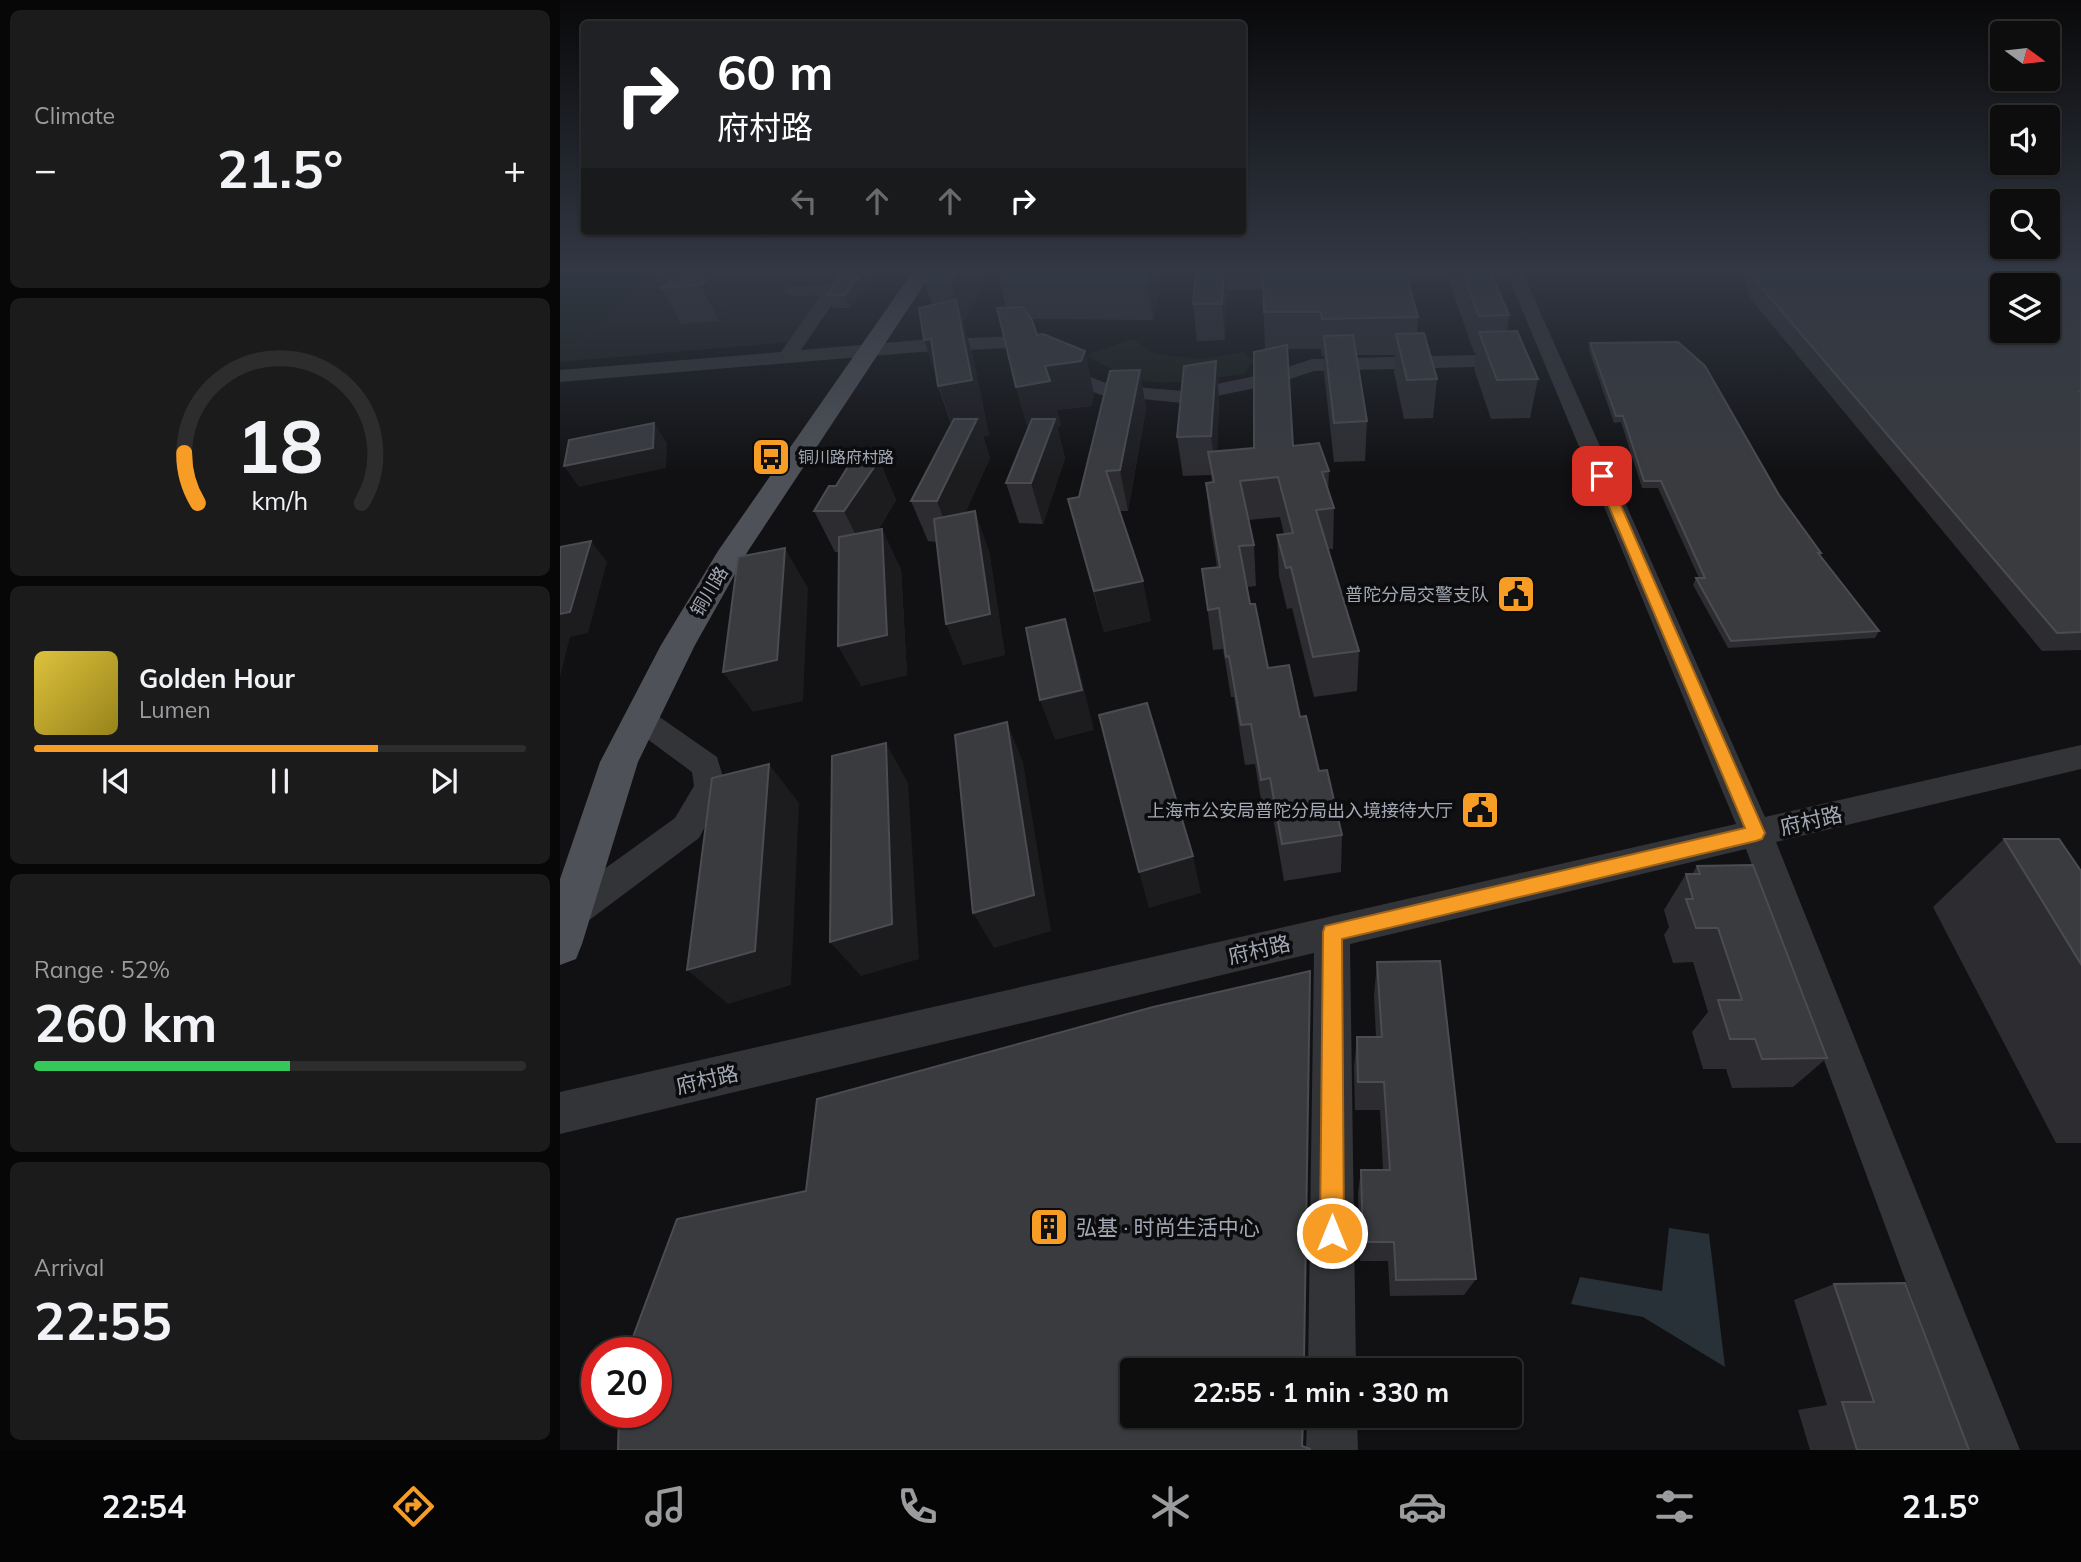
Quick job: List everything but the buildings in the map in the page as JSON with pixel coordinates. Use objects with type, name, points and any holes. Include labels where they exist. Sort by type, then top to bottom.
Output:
[{"type":"main road","name":"铜川路","points":[[564,930],[619,762],[678,645],[733,551],[869,339]]},
{"type":"main road","name":"铜川路","points":[[560,866],[598,767],[661,646],[715,551],[871,339]]},
{"type":"street","points":[[786,358],[800,339]]},
{"type":"street","points":[[1542,339],[1756,833],[1994,1450]]},
{"type":"street","points":[[560,376],[946,344],[1040,341],[1063,373],[1108,391],[1184,397],[1275,377],[1312,365],[1551,359]]},
{"type":"street","points":[[564,930],[687,828],[723,783],[706,766],[641,719]]},
{"type":"street","name":"府村路","points":[[560,1113],[2081,757]]},
{"type":"street","points":[[1332,932],[1332,1358]]},
{"type":"street","points":[[1332,1428],[1332,1450]]},
{"type":"shaded area","points":[[560,339],[793,339],[791,342],[560,362]]},
{"type":"shaded area","points":[[560,339],[581,339],[576,343],[560,344]]},
{"type":"shaded area","points":[[1132,339],[1155,354],[1201,359],[1243,352],[1253,361],[1244,374],[1165,383],[1126,376],[1086,355]]},
{"type":"shaded area","points":[[1669,1228],[1709,1234],[1725,1367],[1643,1317],[1571,1304],[1580,1277],[1662,1291]]},
{"type":"place","name":"铜川路府村路","points":[[771,457]]},
{"type":"place","name":"普陀分局交警支队","points":[[1516,594]]},
{"type":"place","name":"上海市公安局普陀分局出入境接待大厅","points":[[1480,810]]},
{"type":"place","name":"弘基 · 时尚生活中心","points":[[1049,1227]]},
{"type":"route","points":[[1332,1233],[1332,932],[1756,833],[1602,476]]}]
